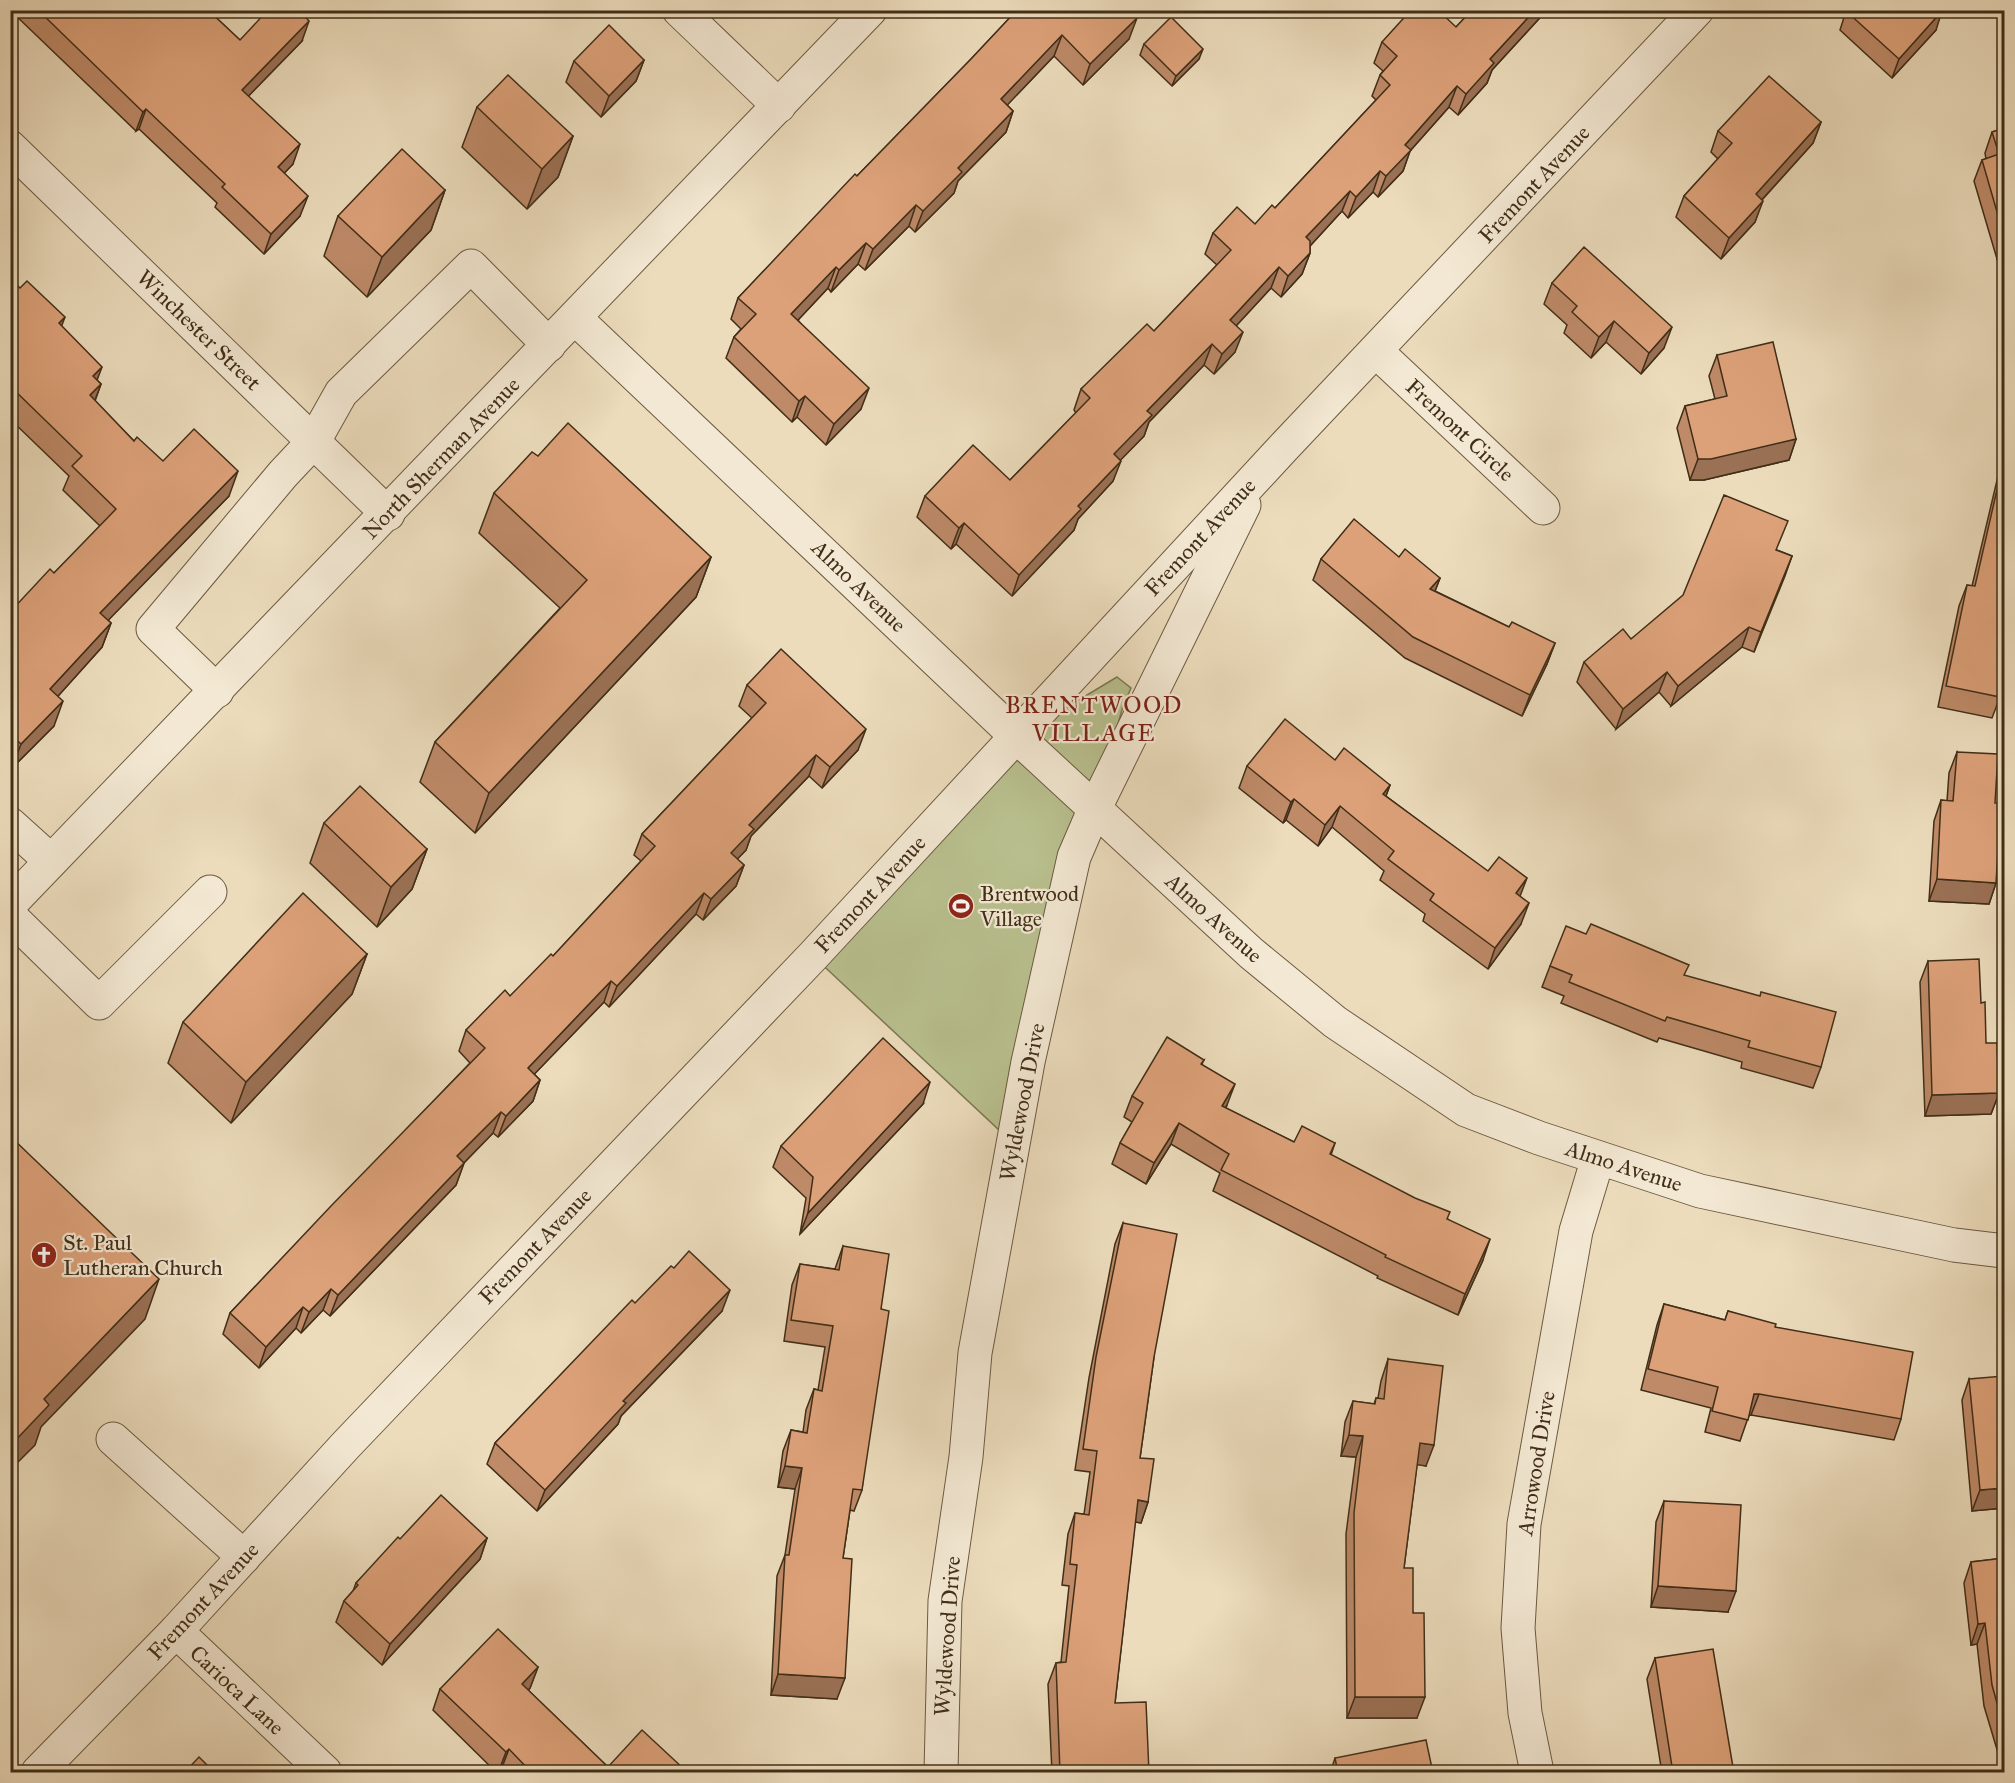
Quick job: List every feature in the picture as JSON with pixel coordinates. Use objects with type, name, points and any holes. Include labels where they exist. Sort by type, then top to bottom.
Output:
[{"type":"street","points":[[679,10],[779,106]]},
{"type":"street","name":"North Sherman Avenue","points":[[10,904],[388,514],[870,10]]},
{"type":"street","name":"Fremont Avenue","points":[[38,1773],[176,1631],[346,1445],[813,956],[1260,473],[1377,352],[1697,10]]},
{"type":"street","name":"Winchester Street","points":[[10,147],[388,514]]},
{"type":"street","points":[[217,691],[153,629],[283,474],[314,441],[341,393],[471,266],[549,345]]},
{"type":"street","name":"Almo Avenue","points":[[575,318],[1017,736],[1251,953],[1335,1022],[1466,1110],[1598,1158],[1700,1191],[1954,1245],[2004,1251]]},
{"type":"street","name":"Fremont Circle","points":[[1377,352],[1543,508]]},
{"type":"street","name":"Wyldewood Drive","points":[[941,1773],[945,1601],[966,1457],[975,1353],[1028,1062],[1074,857],[1095,808],[1260,473]]},
{"type":"street","points":[[10,824],[51,861]]},
{"type":"street","points":[[10,916],[99,1003],[210,892]]},
{"type":"street","name":"Arrowood Drive","points":[[1537,1773],[1525,1713],[1518,1628],[1524,1524],[1576,1231],[1598,1158]]},
{"type":"street","points":[[113,1439],[244,1557]]},
{"type":"street","name":"Carioca Lane","points":[[176,1631],[325,1773]]},
{"type":"green space","name":"Brentwood Village","points":[[1117,677],[1131,688],[1123,706],[1095,808],[1014,1144],[813,956],[1017,737]]},
{"type":"building","points":[[38,10],[208,10],[240,40],[268,10],[299,10],[309,21],[242,90],[300,144],[278,167],[308,196],[271,234],[222,187],[225,184],[146,109],[143,112]]},
{"type":"building","points":[[1017,10],[1130,10],[1137,18],[1090,64],[1062,35],[1001,99],[1013,111],[958,168],[962,172],[923,211],[916,205],[873,249],[866,243],[839,270],[836,267],[791,314],[869,388],[834,424],[805,396],[799,401],[734,337],[756,314],[738,298],[855,174],[857,176]]},
{"type":"building","points":[[1411,10],[1438,10],[1456,27],[1472,10],[1535,10],[1490,59],[1494,63],[1466,94],[1457,86],[1405,145],[1411,150],[1386,176],[1380,171],[1356,197],[1350,191],[1306,237],[1310,241],[1310,253],[1288,276],[1279,267],[1230,320],[1243,332],[1222,354],[1212,344],[1147,411],[1152,415],[1114,454],[1121,461],[1078,506],[1081,509],[1019,575],[964,523],[959,528],[925,496],[973,445],[1010,480],[1090,398],[1081,389],[1147,324],[1154,331],[1231,250],[1213,233],[1237,207],[1255,224],[1272,205],[1275,208],[1390,85],[1380,75],[1397,56],[1382,42]]},
{"type":"building","points":[[1847,10],[1942,10],[1942,11],[1899,59]]},
{"type":"building","points":[[1171,17],[1203,49],[1176,76],[1144,44]]},
{"type":"building","points":[[609,25],[644,60],[609,96],[574,61]]},
{"type":"building","points":[[508,75],[573,136],[542,169],[477,107]]},
{"type":"building","points":[[1769,76],[1821,122],[1756,194],[1763,201],[1729,238],[1684,196],[1732,143],[1718,131]]},
{"type":"building","points":[[2004,128],[2004,236],[1982,160],[1999,154],[1992,132]]},
{"type":"building","points":[[402,149],[445,190],[382,257],[338,216]]},
{"type":"building","points":[[1584,247],[1672,327],[1649,353],[1614,321],[1599,337],[1572,312],[1577,306],[1552,283]]},
{"type":"building","points":[[10,279],[20,288],[27,281],[65,317],[59,323],[102,367],[93,376],[101,384],[90,395],[134,441],[137,437],[163,461],[194,429],[238,471],[100,613],[111,623],[50,689],[63,701],[21,744],[10,734],[10,612],[50,569],[54,573],[116,509],[72,466],[82,456],[10,386]]},
{"type":"building","points":[[1773,342],[1796,439],[1711,459],[1698,459],[1685,406],[1727,396],[1717,355]]},
{"type":"building","points":[[568,423],[711,557],[489,793],[435,742],[587,580],[494,493],[532,452],[538,456]]},
{"type":"building","points":[[2004,459],[2004,674],[2000,697],[1946,686],[1967,585],[1975,586]]},
{"type":"building","points":[[1724,495],[1788,521],[1776,550],[1792,556],[1761,632],[1749,627],[1678,686],[1667,672],[1623,709],[1584,662],[1623,629],[1631,639],[1683,595]]},
{"type":"building","points":[[1354,519],[1399,557],[1405,549],[1440,578],[1430,589],[1509,627],[1512,622],[1555,643],[1530,695],[1413,637],[1321,559]]},
{"type":"building","points":[[781,649],[866,729],[830,767],[816,755],[749,825],[754,829],[731,853],[744,865],[711,899],[704,893],[617,986],[611,981],[528,1068],[540,1080],[506,1116],[501,1112],[457,1156],[464,1163],[338,1295],[331,1289],[309,1312],[303,1307],[266,1347],[230,1313],[485,1048],[466,1030],[505,990],[510,996],[551,954],[553,956],[655,846],[642,834],[766,703],[747,685]]},
{"type":"building","points":[[1285,719],[1335,760],[1344,748],[1390,785],[1383,794],[1488,871],[1499,857],[1527,878],[1516,893],[1529,903],[1495,948],[1430,900],[1434,894],[1388,859],[1394,851],[1340,806],[1325,825],[1294,799],[1291,802],[1247,766]]},
{"type":"building","points":[[1957,752],[1998,754],[1995,803],[2001,803],[1996,883],[1937,879],[1941,800],[1953,801]]},
{"type":"building","points":[[360,786],[427,849],[391,887],[324,823]]},
{"type":"building","points":[[303,893],[367,954],[246,1082],[183,1022]]},
{"type":"building","points":[[1591,924],[1689,965],[1684,975],[1760,996],[1761,992],[1836,1012],[1821,1067],[1748,1047],[1750,1041],[1667,1017],[1665,1021],[1569,982],[1572,975],[1550,966],[1566,926],[1586,934]]},
{"type":"building","points":[[1979,959],[1981,1003],[1985,1002],[1986,1043],[1997,1043],[1999,1093],[1932,1095],[1928,961]]},
{"type":"building","points":[[1167,1037],[1204,1060],[1201,1064],[1235,1084],[1222,1106],[1294,1142],[1302,1126],[1335,1143],[1330,1154],[1415,1198],[1450,1212],[1447,1219],[1490,1239],[1465,1294],[1385,1257],[1386,1255],[1221,1170],[1229,1154],[1179,1123],[1154,1163],[1120,1143],[1143,1103],[1132,1096]]},
{"type":"building","points":[[883,1038],[930,1082],[808,1213],[813,1177],[781,1146]]},
{"type":"building","points":[[10,1136],[159,1279],[44,1399],[49,1405],[10,1446]]},
{"type":"building","points":[[1123,1223],[1177,1234],[1154,1357],[1140,1458],[1154,1459],[1148,1502],[1138,1500],[1115,1703],[1146,1702],[1149,1773],[1060,1773],[1056,1663],[1066,1662],[1077,1565],[1070,1564],[1075,1513],[1089,1515],[1097,1451],[1083,1449],[1096,1357]]},
{"type":"building","points":[[843,1246],[889,1254],[881,1309],[889,1311],[862,1490],[853,1489],[843,1558],[852,1559],[845,1678],[778,1674],[785,1555],[789,1555],[802,1468],[785,1466],[791,1430],[807,1433],[814,1389],[822,1391],[833,1326],[791,1320],[800,1264],[839,1270]]},
{"type":"building","points":[[689,1251],[730,1290],[623,1401],[626,1403],[545,1490],[495,1443],[632,1300],[635,1303],[671,1266],[674,1268]]},
{"type":"building","points":[[1664,1304],[1725,1320],[1728,1311],[1776,1324],[1775,1327],[1913,1352],[1901,1419],[1759,1394],[1754,1394],[1748,1420],[1712,1411],[1718,1387],[1648,1369]]},
{"type":"building","points":[[1388,1359],[1443,1366],[1434,1445],[1420,1443],[1404,1568],[1413,1568],[1413,1613],[1424,1613],[1425,1697],[1355,1697],[1354,1513],[1363,1436],[1349,1435],[1353,1401],[1375,1404],[1376,1398],[1384,1399]]},
{"type":"building","points":[[2004,1376],[2004,1488],[1980,1490],[1969,1379]]},
{"type":"building","points":[[441,1495],[487,1538],[390,1644],[344,1601],[358,1585],[356,1583],[398,1537],[400,1539]]},
{"type":"building","points":[[1664,1501],[1741,1505],[1736,1591],[1658,1586]]},
{"type":"building","points":[[2004,1558],[2004,1728],[1992,1685],[1985,1623],[1978,1624],[1971,1562]]},
{"type":"building","points":[[498,1629],[538,1667],[522,1684],[608,1767],[642,1730],[685,1770],[682,1773],[532,1773],[509,1749],[506,1752],[440,1689]]},
{"type":"building","points":[[1713,1649],[1734,1773],[1673,1773],[1655,1658]]},
{"type":"building","points":[[1426,1740],[1433,1773],[1338,1773],[1335,1758]]},
{"type":"building","points":[[199,1757],[215,1773],[184,1773]]},
{"type":"building","points":[[851,1770],[852,1773],[830,1773]]},
{"type":"place","name":"Brentwood Village","points":[[961,906]]},
{"type":"place","name":"St. Paul Lutheran Church","points":[[44,1255]]},
{"type":"district","name":"BRENTWOOD VILLAGE","points":[[1094,719]]}]
